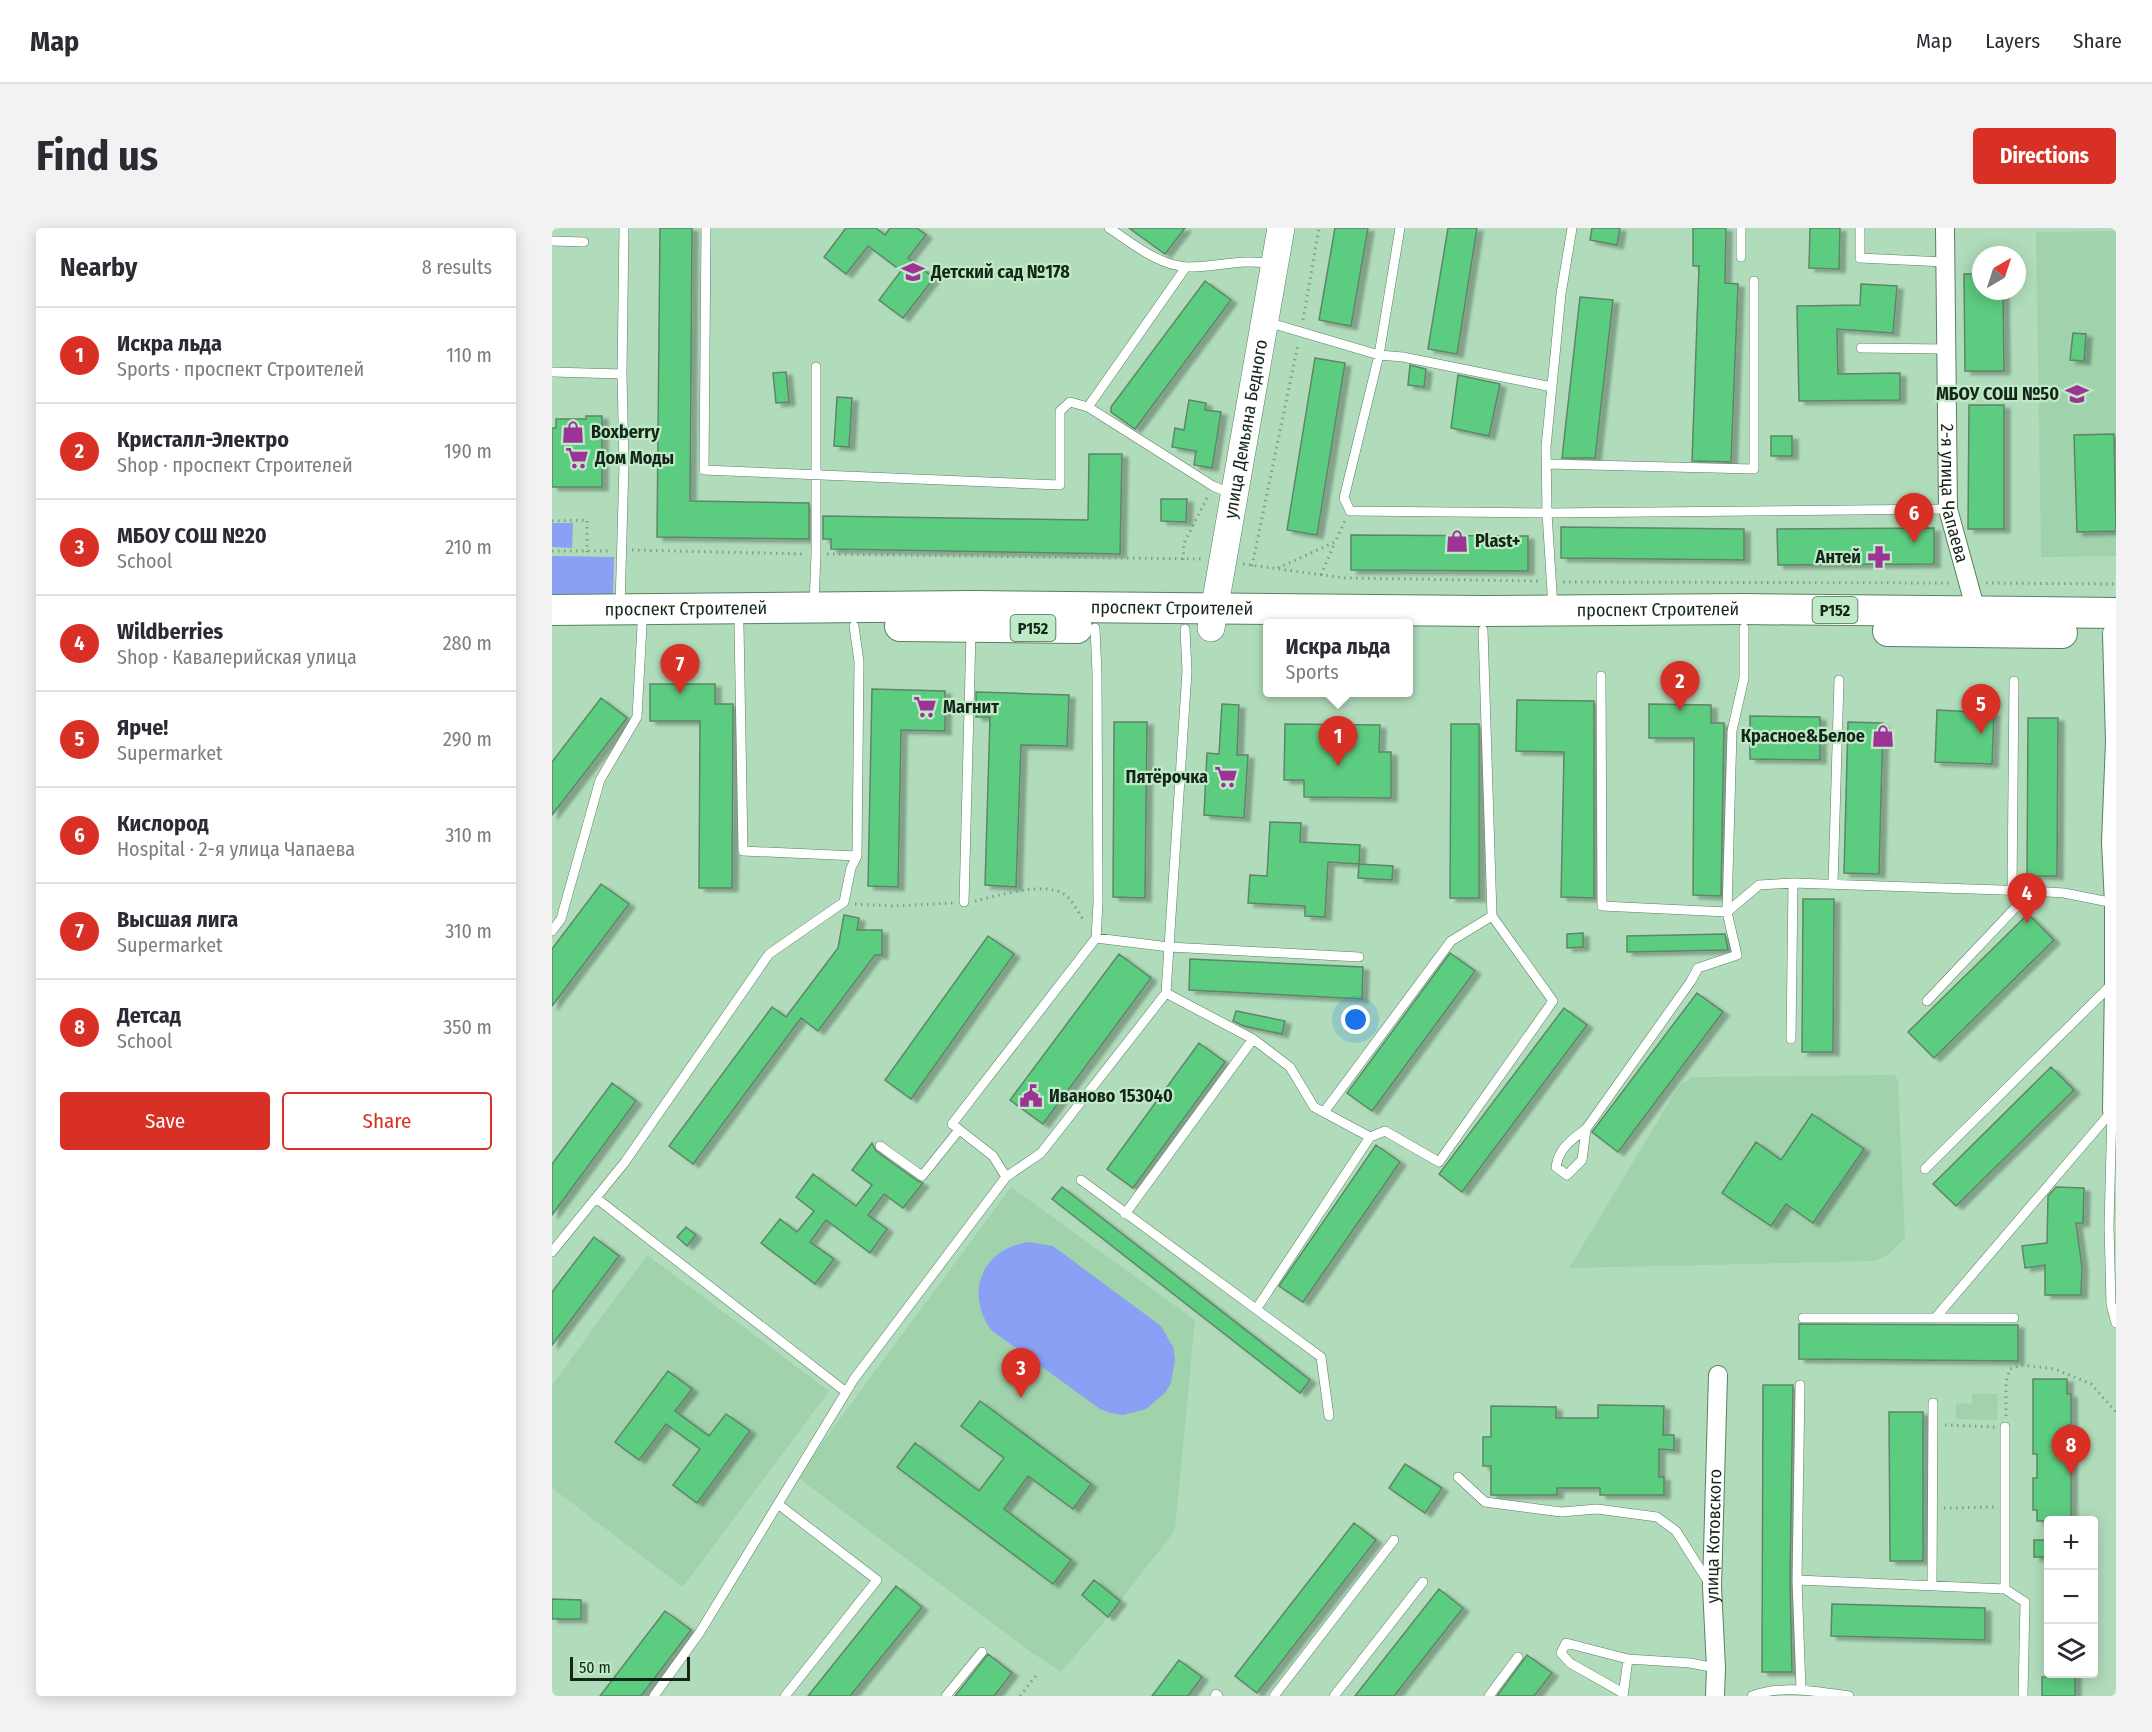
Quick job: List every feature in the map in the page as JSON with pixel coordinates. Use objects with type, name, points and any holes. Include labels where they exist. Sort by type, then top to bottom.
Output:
[{"type":"main road","name":"проспект Строителей","points":[[855,616],[971,628],[1095,628],[1553,596],[1974,609],[2114,623]]},
{"type":"main road","name":"проспект Строителей","points":[[552,626],[631,617],[855,616],[973,606],[1204,622],[1263,628]]},
{"type":"main road","name":"проспект Строителей","points":[[1413,630],[1744,628],[1974,609]]},
{"type":"main road","name":"проспект Строителей","points":[[552,610],[739,625],[813,616]]},
{"type":"street","name":"улица Демьяна Бедного","points":[[1204,622],[1223,562],[1281,228]]},
{"type":"street","name":"2-я улица Чапаева","points":[[1945,228],[1948,509],[1974,609]]},
{"type":"street","points":[[2112,1111],[2114,894],[2111,842],[2115,742],[2114,623]]},
{"type":"street","name":"улица Котовского","points":[[1715,1696],[1712,1587],[1718,1375]]},
{"type":"lane","points":[[552,931],[561,919],[600,780],[637,717],[631,617],[623,550],[624,228]]},
{"type":"lane","points":[[706,228],[704,470],[1060,486],[1060,411],[1070,402],[1088,407],[1213,486],[1235,495]]},
{"type":"lane","points":[[1109,228],[1160,260],[1186,267],[1258,261],[1275,264]]},
{"type":"lane","points":[[1400,228],[1379,355],[1344,498],[1350,512],[1547,513],[1948,509]]},
{"type":"lane","points":[[1553,596],[1547,513],[1546,447],[1561,294],[1572,228]]},
{"type":"lane","points":[[1741,228],[1741,257]]},
{"type":"lane","points":[[1860,228],[1860,258],[1945,262]]},
{"type":"lane","points":[[552,241],[584,242]]},
{"type":"lane","points":[[1088,407],[1186,267]]},
{"type":"lane","points":[[1547,464],[1754,470],[1755,281]]},
{"type":"lane","points":[[1265,321],[1379,355],[1403,357],[1552,387]]},
{"type":"lane","points":[[1861,348],[1946,349]]},
{"type":"lane","points":[[813,616],[817,474],[816,367]]},
{"type":"lane","points":[[552,372],[622,374]]},
{"type":"lane","points":[[552,1252],[625,1162],[769,954],[844,902],[851,868],[857,856],[859,662],[855,616]]},
{"type":"lane","points":[[654,1696],[700,1632],[846,1392],[1006,1177],[1041,1153],[1166,993],[1187,671],[1204,622]]},
{"type":"lane","points":[[739,625],[743,851],[857,856]]},
{"type":"lane","points":[[964,902],[971,628]]},
{"type":"lane","points":[[1006,1177],[993,1156],[952,1124],[1096,938],[1098,903],[1095,628]]},
{"type":"lane","points":[[1586,1129],[1582,1160],[1567,1175],[1556,1167],[1558,1155],[1572,1139],[1586,1129],[1698,968],[1737,956],[1727,912],[1732,731],[1744,678],[1744,628]]},
{"type":"lane","points":[[1257,1308],[1370,1137],[1385,1131],[1438,1162],[1553,1001],[1492,916],[1483,630]]},
{"type":"lane","points":[[1601,676],[1602,906],[1727,912],[1759,885],[1793,884],[2114,894]]},
{"type":"lane","points":[[1833,884],[1839,680]]},
{"type":"lane","points":[[2012,890],[2014,681]]},
{"type":"lane","points":[[1791,1039],[1793,884]]},
{"type":"lane","points":[[1927,1001],[2031,891]]},
{"type":"lane","points":[[1324,1112],[1452,940],[1492,916]]},
{"type":"lane","points":[[1096,938],[1169,947],[1359,957]]},
{"type":"lane","points":[[1924,1169],[2114,983]]},
{"type":"lane","points":[[1166,993],[1253,1039],[1290,1067],[1314,1107],[1370,1137]]},
{"type":"lane","points":[[1125,1214],[1253,1039]]},
{"type":"lane","points":[[1936,1317],[2112,1111]]},
{"type":"lane","points":[[2112,1111],[2109,1225],[2111,1304],[2116,1323]]},
{"type":"lane","points":[[880,1146],[922,1176],[959,1130]]},
{"type":"lane","points":[[1081,1180],[1321,1357],[1329,1416]]},
{"type":"lane","points":[[596,1198],[846,1392]]},
{"type":"lane","points":[[1803,1318],[2014,1318]]},
{"type":"lane","points":[[1800,1385],[1797,1580],[1801,1689]]},
{"type":"lane","points":[[1932,1586],[1933,1403]]},
{"type":"lane","points":[[2005,1427],[2005,1589]]},
{"type":"lane","points":[[1458,1477],[1485,1502],[1562,1512],[1597,1509],[1657,1517],[1676,1531],[1712,1587]]},
{"type":"lane","points":[[778,1504],[877,1580],[785,1696]]},
{"type":"lane","points":[[1274,1696],[1394,1540]]},
{"type":"lane","points":[[1797,1580],[2005,1589],[2025,1602],[2024,1696]]},
{"type":"lane","points":[[1334,1696],[1423,1582]]},
{"type":"lane","points":[[1628,1659],[1623,1695],[1570,1663],[1561,1653],[1566,1643],[1628,1659],[1690,1663],[1716,1668]]},
{"type":"lane","points":[[946,1696],[982,1652]]},
{"type":"lane","points":[[1490,1696],[1518,1657]]},
{"type":"lane","points":[[1752,1696],[1761,1692],[1801,1689],[1849,1696]]},
{"type":"path","points":[[1252,566],[1301,332],[1318,228]]},
{"type":"path","points":[[1321,575],[1350,512]]},
{"type":"path","points":[[552,520],[587,520],[587,552]]},
{"type":"path","points":[[1276,569],[1335,542]]},
{"type":"path","points":[[552,551],[623,550],[1183,560],[1197,558],[1345,578],[1553,596],[1974,609],[2116,584]]},
{"type":"path","points":[[844,902],[892,906],[964,902],[1013,891],[1053,889],[1066,894],[1096,938]]},
{"type":"path","points":[[1933,1425],[2005,1427],[2006,1382],[2010,1370],[2021,1365],[2055,1370],[2091,1384],[2116,1412]]},
{"type":"path","points":[[1933,1508],[2005,1506]]},
{"type":"path","points":[[1020,1696],[1038,1673]]},
{"type":"shaded area","name":"МБОУ СОШ №50","points":[[2116,231],[2116,556],[2041,557],[2036,232]]},
{"type":"shaded area","points":[[552,523],[573,523],[572,548],[552,547]]},
{"type":"shaded area","points":[[552,556],[614,557],[613,603],[552,602]]},
{"type":"shaded area","points":[[1894,1075],[1898,1080],[1905,1238],[1889,1254],[1875,1261],[1569,1268],[1674,1094],[1692,1077]]},
{"type":"shaded area","points":[[1011,1187],[1195,1320],[1175,1530],[1108,1617],[1061,1672],[797,1477]]},
{"type":"shaded area","points":[[1029,1242],[1053,1246],[1161,1326],[1173,1347],[1175,1359],[1171,1383],[1165,1393],[1146,1409],[1123,1415],[1100,1409],[991,1330],[979,1301],[979,1287],[983,1274],[990,1262],[1000,1253],[1013,1246]]},
{"type":"shaded area","points":[[647,1255],[829,1391],[683,1587],[552,1488],[552,1385]]},
{"type":"shaded area","points":[[1972,1394],[1998,1394],[1997,1420],[1956,1419],[1956,1403],[1972,1404]]},
{"type":"building","points":[[660,228],[692,228],[690,501],[809,503],[809,539],[657,537]]},
{"type":"building","name":"Детский сад №178","points":[[846,228],[876,228],[885,235],[890,228],[917,228],[926,235],[908,258],[934,278],[903,318],[879,300],[901,271],[868,246],[846,274],[824,257]]},
{"type":"building","points":[[1129,228],[1185,228],[1165,254]]},
{"type":"building","points":[[1335,228],[1368,228],[1351,326],[1319,320]]},
{"type":"building","points":[[1448,228],[1477,228],[1457,354],[1428,349]]},
{"type":"building","points":[[1592,228],[1620,228],[1617,245],[1590,240]]},
{"type":"building","points":[[1693,228],[1726,228],[1725,283],[1738,284],[1731,462],[1692,461],[1699,266],[1693,266]]},
{"type":"building","points":[[1810,228],[1840,228],[1839,269],[1809,268]]},
{"type":"building","points":[[1964,274],[1972,274],[1972,300],[2003,300],[2004,371],[1965,371]]},
{"type":"building","points":[[1205,281],[1231,300],[1135,429],[1111,412],[1111,407]]},
{"type":"building","points":[[1861,284],[1897,286],[1893,333],[1837,329],[1838,374],[1900,373],[1900,400],[1799,401],[1797,306],[1860,305]]},
{"type":"building","points":[[1580,297],[1613,300],[1595,458],[1562,458]]},
{"type":"building","points":[[2073,333],[2086,334],[2084,361],[2070,360]]},
{"type":"building","points":[[1315,358],[1345,363],[1317,535],[1287,530]]},
{"type":"building","points":[[1410,365],[1426,369],[1424,387],[1408,385]]},
{"type":"building","points":[[786,372],[789,402],[776,403],[773,373]]},
{"type":"building","points":[[1458,375],[1500,384],[1489,436],[1451,428]]},
{"type":"building","points":[[837,397],[852,398],[849,447],[834,446]]},
{"type":"building","points":[[1189,400],[1206,403],[1205,410],[1221,412],[1212,468],[1194,465],[1196,451],[1172,447],[1175,428],[1184,430]]},
{"type":"building","points":[[1969,405],[2004,405],[2004,529],[1968,529]]},
{"type":"building","name":"Дом Моды","points":[[586,416],[602,416],[602,487],[552,487],[552,428],[556,428],[556,419],[586,419]]},
{"type":"building","points":[[2114,434],[2116,531],[2077,532],[2074,435]]},
{"type":"building","points":[[1771,436],[1792,436],[1792,456],[1771,456]]},
{"type":"building","points":[[1089,454],[1122,454],[1120,554],[831,549],[831,539],[823,539],[823,516],[1088,520]]},
{"type":"building","points":[[1161,499],[1187,499],[1186,522],[1161,521]]},
{"type":"building","points":[[1561,527],[1744,529],[1744,560],[1561,558]]},
{"type":"building","points":[[1934,528],[1934,564],[1778,565],[1777,529]]},
{"type":"building","points":[[1351,535],[1528,536],[1528,571],[1351,570]]},
{"type":"building","points":[[650,684],[715,684],[715,704],[733,704],[732,888],[699,888],[700,721],[650,721]]},
{"type":"building","points":[[872,689],[945,691],[945,731],[901,730],[898,887],[868,886]]},
{"type":"building","points":[[976,692],[1069,695],[1067,746],[1021,745],[1016,887],[985,885],[990,717],[976,717]]},
{"type":"building","points":[[601,698],[627,718],[552,815],[552,762]]},
{"type":"building","points":[[1517,700],[1594,701],[1594,898],[1561,897],[1564,752],[1516,751]]},
{"type":"building","points":[[1222,704],[1239,705],[1237,755],[1248,755],[1244,818],[1204,815],[1207,753],[1219,754]]},
{"type":"building","points":[[1649,704],[1711,705],[1711,723],[1724,723],[1721,896],[1693,895],[1694,738],[1649,738]]},
{"type":"building","points":[[1937,710],[1994,713],[1992,764],[1935,762]]},
{"type":"building","points":[[1750,716],[1820,717],[1820,760],[1750,759]]},
{"type":"building","points":[[2028,718],[2058,718],[2057,876],[2027,876]]},
{"type":"building","points":[[1114,722],[1147,722],[1145,898],[1113,897]]},
{"type":"building","points":[[1848,722],[1883,723],[1879,874],[1844,873]]},
{"type":"building","points":[[1285,724],[1380,725],[1379,752],[1391,752],[1391,798],[1304,797],[1304,780],[1284,780]]},
{"type":"building","points":[[1451,724],[1479,724],[1479,898],[1450,898]]},
{"type":"building","points":[[1270,822],[1301,823],[1300,842],[1360,845],[1359,864],[1328,862],[1325,917],[1305,916],[1305,906],[1248,903],[1250,875],[1267,876]]},
{"type":"building","points":[[1359,864],[1393,866],[1392,880],[1358,878]]},
{"type":"building","points":[[601,884],[629,904],[552,1006],[552,949]]},
{"type":"building","points":[[1803,899],[1834,899],[1833,1052],[1802,1052]]},
{"type":"building","points":[[2028,914],[2054,940],[1934,1058],[1908,1032]]},
{"type":"building","points":[[844,915],[859,918],[857,930],[882,930],[882,955],[875,955],[818,1031],[801,1018],[693,1164],[669,1146],[772,1007],[786,1017],[838,948]]},
{"type":"building","points":[[1583,933],[1583,947],[1567,948],[1567,934]]},
{"type":"building","points":[[1725,934],[1728,950],[1627,952],[1627,936]]},
{"type":"building","points":[[988,936],[1014,954],[911,1099],[885,1080]]},
{"type":"building","points":[[1450,953],[1475,971],[1372,1111],[1347,1093]]},
{"type":"building","points":[[1119,954],[1151,978],[1043,1124],[1010,1100]]},
{"type":"building","points":[[1190,959],[1363,967],[1362,999],[1189,990]]},
{"type":"building","points":[[1697,993],[1723,1012],[1618,1152],[1592,1132]]},
{"type":"building","points":[[1564,1008],[1587,1025],[1462,1192],[1439,1174]]},
{"type":"building","points":[[1236,1011],[1285,1021],[1282,1034],[1244,1026],[1233,1021]]},
{"type":"building","points":[[1199,1043],[1225,1062],[1133,1188],[1107,1169]]},
{"type":"building","points":[[2051,1067],[2074,1090],[1956,1206],[1933,1184]]},
{"type":"building","points":[[612,1083],[636,1101],[552,1215],[552,1164]]},
{"type":"building","points":[[1812,1114],[1864,1149],[1813,1223],[1786,1204],[1771,1226],[1722,1193],[1756,1142],[1781,1160]]},
{"type":"building","points":[[872,1143],[876,1151],[923,1183],[903,1208],[884,1194],[868,1215],[887,1229],[870,1253],[826,1220],[810,1242],[834,1259],[815,1284],[761,1243],[780,1219],[797,1232],[814,1211],[796,1197],[813,1174],[856,1206],[872,1185],[852,1170]]},
{"type":"building","points":[[1376,1145],[1400,1162],[1303,1302],[1279,1286]]},
{"type":"building","points":[[1062,1187],[1310,1380],[1300,1393],[1052,1199]]},
{"type":"building","points":[[2056,1187],[2084,1188],[2083,1223],[2076,1223],[2082,1267],[2081,1295],[2045,1295],[2045,1265],[2025,1268],[2022,1246],[2047,1243],[2048,1196]]},
{"type":"building","points":[[686,1227],[696,1235],[687,1246],[677,1237]]},
{"type":"building","points":[[594,1237],[619,1256],[552,1345],[552,1292]]},
{"type":"building","points":[[1799,1324],[2018,1325],[2018,1361],[1799,1359]]},
{"type":"building","points":[[668,1371],[692,1389],[675,1411],[709,1436],[726,1414],[750,1431],[697,1503],[673,1485],[700,1449],[666,1424],[639,1460],[615,1442]]},
{"type":"building","points":[[2033,1379],[2067,1379],[2067,1394],[2071,1394],[2071,1425],[2067,1425],[2067,1451],[2071,1451],[2071,1516],[2044,1516],[2044,1521],[2037,1521],[2037,1510],[2033,1510],[2033,1478],[2037,1478],[2037,1454],[2033,1454]]},
{"type":"building","points":[[1763,1385],[1793,1385],[1790,1580],[1792,1672],[1762,1672]]},
{"type":"building","points":[[980,1401],[1091,1484],[1073,1509],[1028,1476],[1004,1509],[1071,1560],[1053,1584],[897,1467],[915,1443],[979,1491],[1004,1458],[961,1426]]},
{"type":"building","points":[[1598,1405],[1664,1406],[1663,1435],[1674,1435],[1674,1450],[1659,1449],[1659,1477],[1664,1477],[1664,1495],[1600,1495],[1600,1488],[1557,1488],[1557,1495],[1491,1495],[1491,1466],[1483,1466],[1483,1437],[1491,1437],[1491,1406],[1556,1407],[1556,1418],[1598,1418]]},
{"type":"building","points":[[1889,1412],[1923,1412],[1923,1561],[1890,1561]]},
{"type":"building","points":[[1405,1464],[1442,1488],[1425,1513],[1389,1488]]},
{"type":"building","points":[[1354,1523],[1376,1540],[1257,1693],[1235,1676]]},
{"type":"building","points":[[2034,1540],[2044,1540],[2044,1557],[2034,1557]]},
{"type":"building","points":[[1094,1580],[1120,1601],[1108,1617],[1082,1595]]},
{"type":"building","points":[[896,1586],[922,1607],[850,1696],[808,1696]]},
{"type":"building","points":[[1439,1589],[1463,1608],[1394,1696],[1355,1696]]},
{"type":"building","points":[[552,1599],[581,1600],[581,1619],[552,1619]]},
{"type":"building","points":[[1832,1604],[1985,1608],[1985,1640],[1831,1636]]},
{"type":"building","points":[[665,1611],[691,1630],[641,1696],[600,1696]]},
{"type":"building","points":[[988,1654],[1012,1673],[994,1696],[955,1696]]},
{"type":"building","points":[[1527,1655],[1552,1673],[1534,1696],[1497,1696]]},
{"type":"building","points":[[1179,1660],[1202,1677],[1188,1696],[1152,1696]]},
{"type":"building","points":[[2042,1677],[2075,1678],[2075,1696],[2042,1696]]},
{"type":"place","name":"Детский сад №178","points":[[913,272]]},
{"type":"place","name":"МБОУ СОШ №50","points":[[2077,394]]},
{"type":"place","name":"Boxberry","points":[[573,432]]},
{"type":"place","name":"Дом Моды","points":[[577,458]]},
{"type":"place","name":"Plast+","points":[[1457,541]]},
{"type":"place","name":"Кислород","points":[[1914,543]]},
{"type":"place","name":"Антей","points":[[1879,557]]},
{"type":"place","name":"Высшая лига","points":[[680,694]]},
{"type":"place","name":"Магнит","points":[[925,707]]},
{"type":"place","name":"Кристалл-Электро","points":[[1680,711]]},
{"type":"place","name":"Ярче!","points":[[1981,734]]},
{"type":"place","name":"Красное&Белое","points":[[1883,736]]},
{"type":"place","name":"Искра льда","points":[[1338,766]]},
{"type":"place","name":"Пятёрочка","points":[[1226,777]]},
{"type":"place","name":"Wildberries","points":[[2027,923]]},
{"type":"place","name":"Иваново 153040","points":[[1031,1096]]},
{"type":"place","name":"МБОУ СОШ №20","points":[[1021,1398]]},
{"type":"place","name":"Детсад","points":[[2071,1475]]}]
